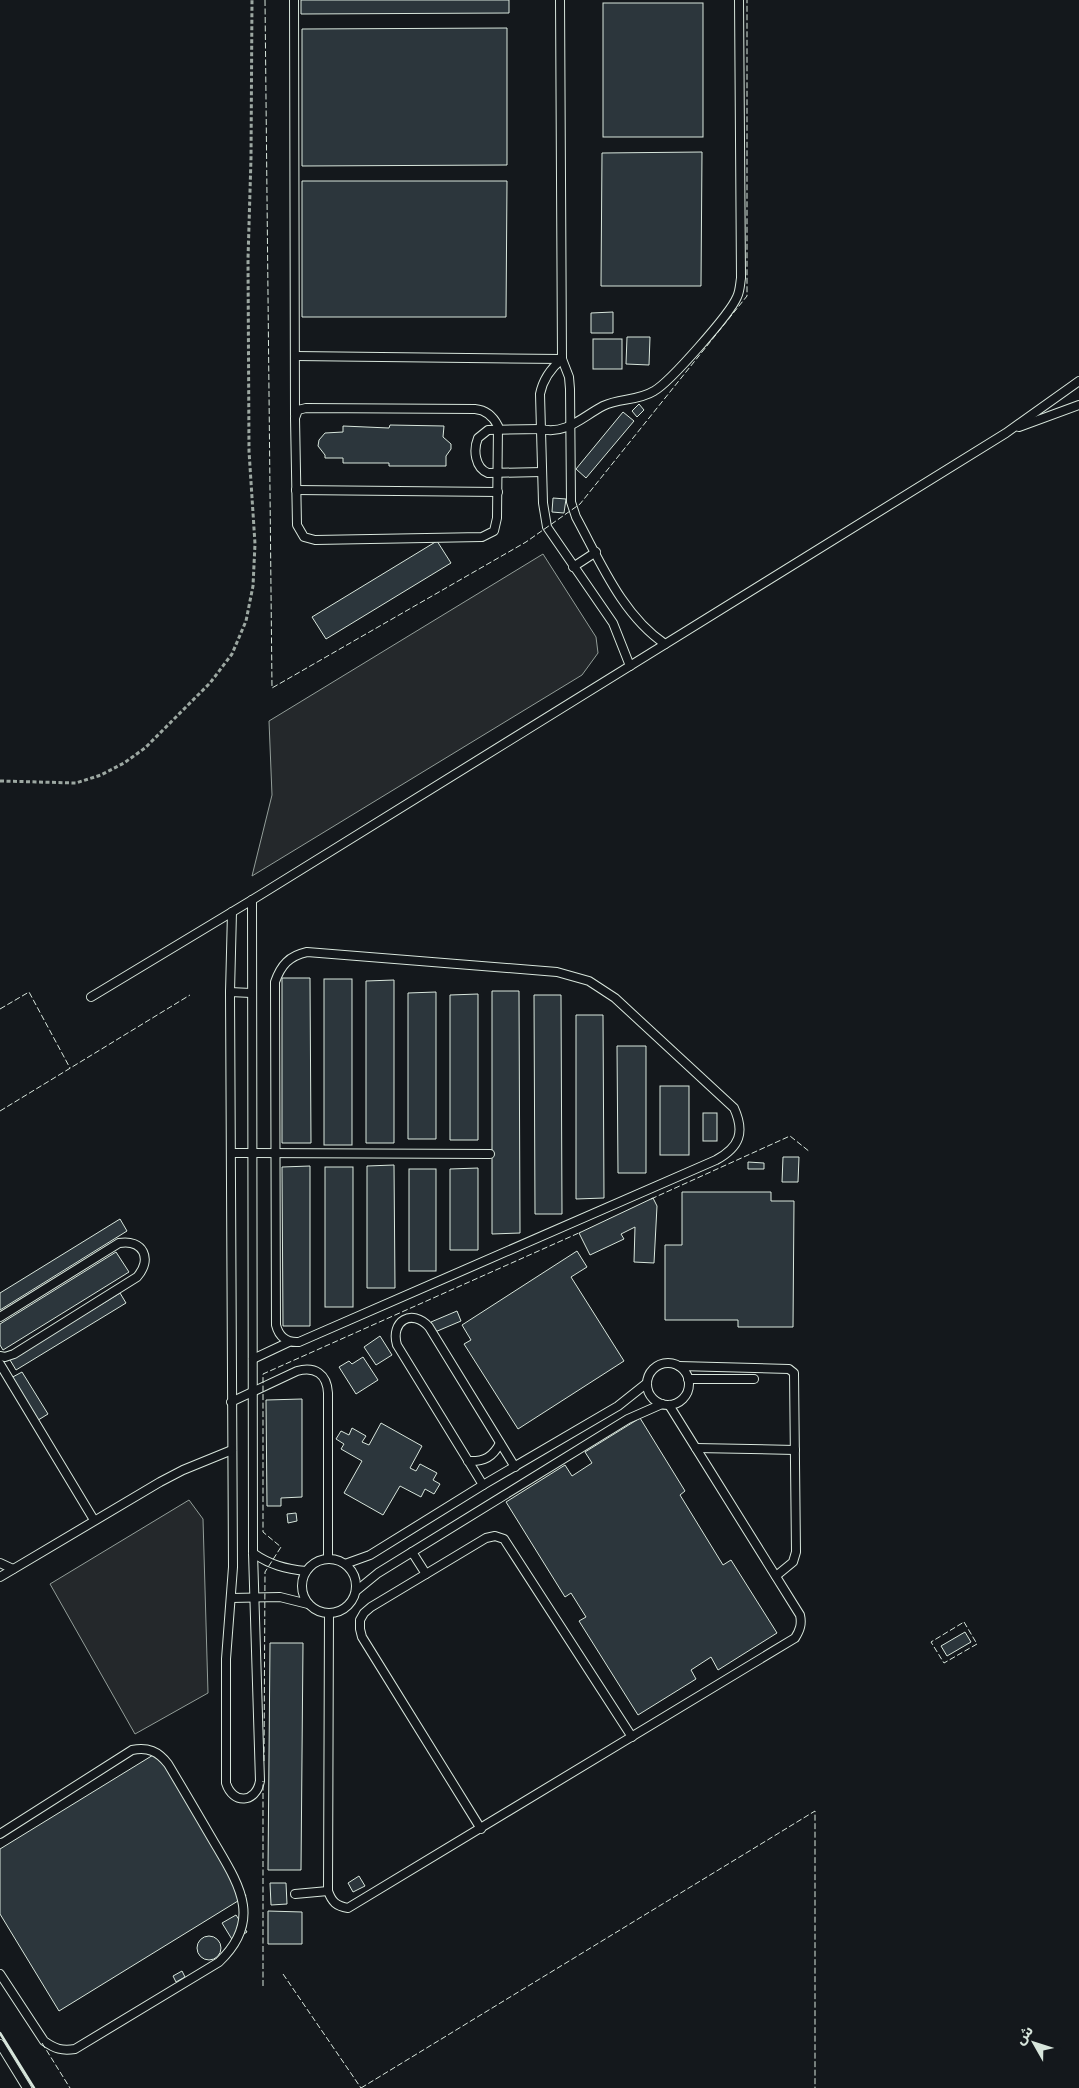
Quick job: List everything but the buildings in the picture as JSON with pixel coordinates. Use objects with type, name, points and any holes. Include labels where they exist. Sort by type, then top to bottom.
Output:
[{"type":"lane","points":[[294,0],[295,415],[298,529],[304,537],[315,540],[486,536],[494,531],[497,523],[498,492],[497,430],[495,420],[490,415],[476,409],[306,408],[298,410],[295,415]]},
{"type":"lane","points":[[560,0],[562,359],[569,377],[573,509],[625,604],[642,625],[666,644]]},
{"type":"lane","points":[[542,472],[498,473],[482,471],[478,466],[475,448],[481,434],[488,430],[541,429],[556,431],[571,426],[613,402],[644,396],[662,386],[728,312],[737,297],[741,278],[740,0]]},
{"type":"lane","points":[[296,356],[562,359]]},
{"type":"lane","points":[[562,359],[550,371],[542,386],[542,502],[546,527],[572,567],[613,623],[630,666]]},
{"type":"lane","points":[[91,997],[252,900],[1006,433],[1079,381]]},
{"type":"lane","points":[[1006,433],[1063,410],[1079,406]]},
{"type":"lane","points":[[296,490],[498,492]]},
{"type":"lane","points":[[572,567],[596,552]]},
{"type":"lane","points":[[232,912],[230,992],[233,1552],[226,1659],[226,1783],[228,1790],[233,1796],[248,1798],[259,1788],[260,1781],[253,1553],[252,900]]},
{"type":"lane","points":[[252,1359],[289,1342],[299,1342],[728,1154],[736,1144],[740,1132],[739,1119],[734,1108],[615,998],[589,981],[557,972],[307,952],[296,955],[286,962],[279,971],[275,982],[276,1325],[278,1332],[289,1342]]},
{"type":"lane","points":[[230,992],[251,993]]},
{"type":"lane","points":[[232,1153],[490,1154]]},
{"type":"lane","points":[[0,1317],[119,1243],[128,1242],[137,1245],[143,1252],[146,1260],[143,1270],[137,1276],[14,1354],[5,1357],[0,1356]]},
{"type":"lane","points":[[483,1486],[397,1345],[396,1329],[401,1322],[408,1318],[416,1318],[424,1321],[429,1327],[515,1467]]},
{"type":"lane","points":[[329,1613],[328,1891],[331,1900],[338,1906],[348,1908],[795,1638],[800,1631],[800,1615],[696,1448],[665,1404],[650,1396],[647,1383],[648,1377],[655,1367],[667,1362],[679,1366],[792,1370],[795,1376],[796,1552],[793,1562],[776,1576]]},
{"type":"lane","points":[[0,1364],[94,1520]]},
{"type":"lane","points":[[356,1591],[370,1578],[628,1419],[682,1399],[689,1386],[685,1372],[679,1366]]},
{"type":"lane","points":[[231,1402],[306,1368],[316,1370],[323,1375],[328,1383],[328,1559]]},
{"type":"lane","points":[[688,1379],[754,1379]]},
{"type":"lane","points":[[308,1604],[302,1588],[306,1571],[312,1565],[328,1559],[345,1564],[370,1555],[618,1406],[647,1383]]},
{"type":"lane","points":[[468,1461],[484,1460],[491,1456],[500,1443]]},
{"type":"lane","points":[[696,1448],[795,1450]]},
{"type":"lane","points":[[0,1577],[94,1520],[176,1474],[232,1450]]},
{"type":"lane","points":[[481,1829],[362,1637],[360,1629],[360,1620],[364,1613],[426,1574],[486,1538],[495,1536],[504,1539],[632,1737]]},
{"type":"lane","points":[[412,1552],[426,1574]]},
{"type":"lane","points":[[253,1553],[280,1567],[306,1571]]},
{"type":"lane","points":[[0,1563],[13,1569]]},
{"type":"lane","points":[[231,1598],[280,1597],[308,1604],[318,1611],[338,1612],[353,1600],[356,1591],[354,1576],[345,1564]]},
{"type":"lane","points":[[0,1834],[132,1750],[142,1748],[153,1750],[162,1756],[168,1764],[234,1877],[244,1902],[244,1916],[237,1942],[219,1962],[75,2050],[59,2049],[44,2041],[0,1974]]},
{"type":"lane","points":[[295,1894],[328,1891]]},
{"type":"lane","points":[[0,2044],[27,2088]]},
{"type":"path","points":[[0,781],[76,783],[101,775],[124,763],[145,748],[210,683],[232,654],[246,621],[253,586],[255,544],[249,450],[248,288],[252,0]]},
{"type":"shaded area","points":[[543,554],[596,637],[598,653],[582,675],[252,876],[272,795],[269,721]]},
{"type":"shaded area","points":[[189,1500],[203,1519],[208,1693],[135,1734],[50,1584]]},
{"type":"fence","points":[[265,0],[272,688],[526,542],[580,504],[747,296],[747,0]]},
{"type":"fence","points":[[0,1009],[29,992],[70,1068]]},
{"type":"fence","points":[[0,1111],[190,995]]},
{"type":"fence","points":[[651,1199],[790,1136],[810,1152]]},
{"type":"fence","points":[[264,1761],[265,1572],[281,1547],[263,1532],[263,1374],[581,1232]]},
{"type":"fence","points":[[964,1622],[977,1644],[944,1663],[931,1642],[964,1622]]},
{"type":"fence","points":[[263,1781],[263,1986]]},
{"type":"fence","points":[[361,2088],[815,1811],[815,2088]]},
{"type":"fence","points":[[283,1974],[361,2088]]},
{"type":"fence","points":[[42,2043],[70,2088]]},
{"type":"wall","points":[[0,2033],[34,2088]]}]
